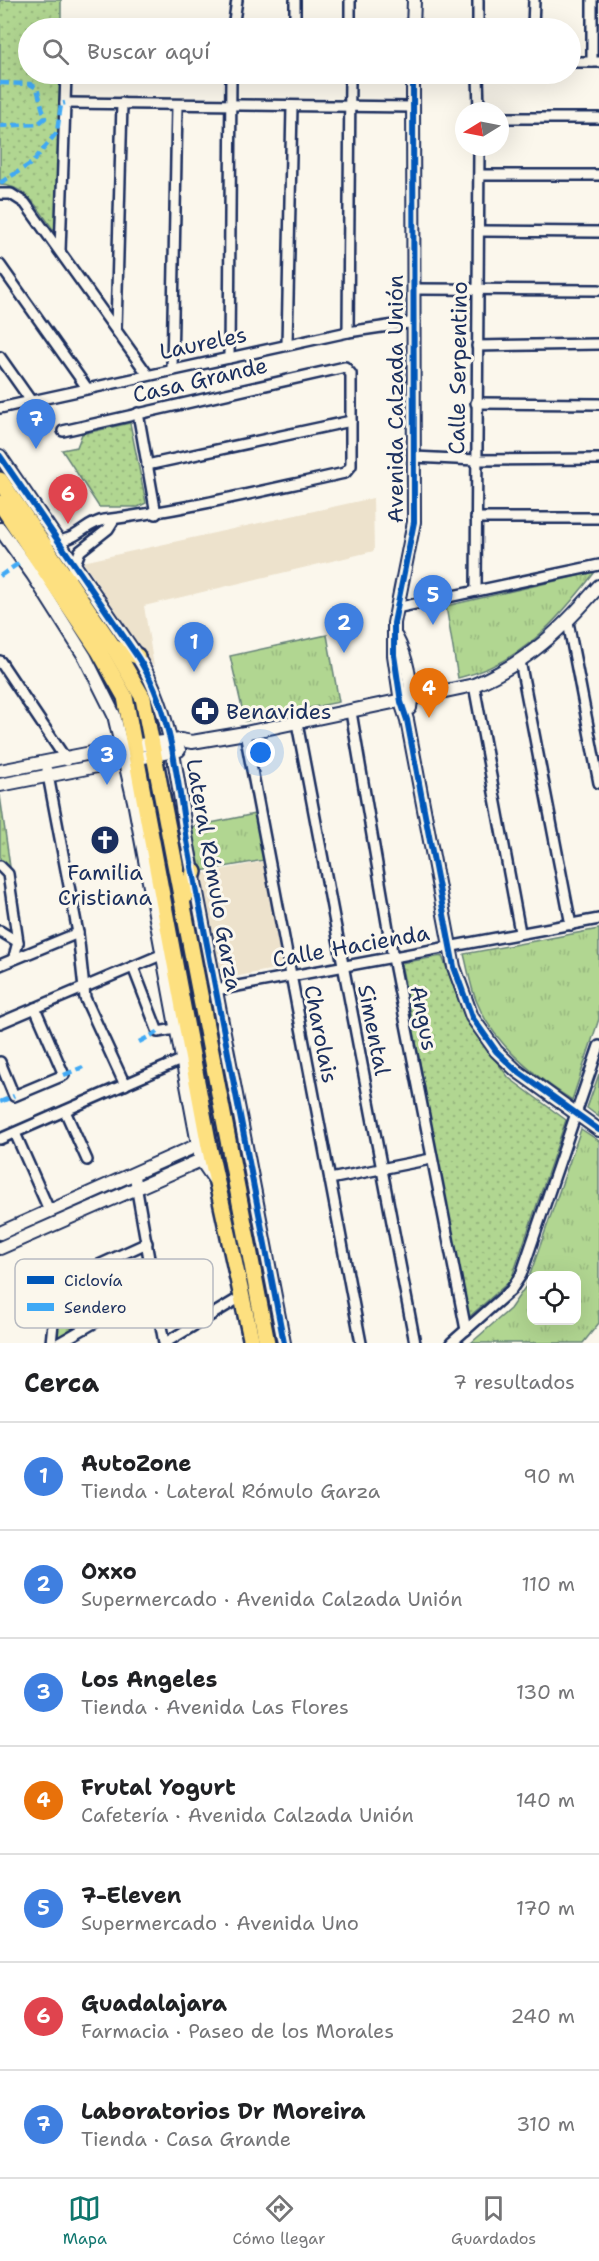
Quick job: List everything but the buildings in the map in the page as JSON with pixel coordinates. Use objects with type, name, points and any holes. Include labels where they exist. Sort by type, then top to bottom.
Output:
[{"type":"main road","points":[[0,480],[38,537],[63,586],[120,684],[130,716],[183,900],[244,1233],[267,1343]]},
{"type":"main road","points":[[0,503],[36,558],[63,586],[114,648],[139,688],[139,751],[167,952],[203,1146],[217,1183],[252,1343]]},
{"type":"main road","points":[[36,558],[37,581],[63,586]]},
{"type":"main road","points":[[114,648],[137,656]]},
{"type":"main road","points":[[183,900],[194,872]]},
{"type":"main road","points":[[203,1146],[218,1122],[211,1058]]},
{"type":"main road","points":[[203,1146],[219,1151],[224,1160],[244,1233]]},
{"type":"street","points":[[234,18],[237,0]]},
{"type":"street","points":[[295,0],[295,18]]},
{"type":"street","points":[[350,0],[350,18]]},
{"type":"street","points":[[414,0],[414,18]]},
{"type":"street","points":[[478,0],[478,18]]},
{"type":"street","points":[[533,18],[534,0]]},
{"type":"street","points":[[592,0],[595,62]]},
{"type":"street","points":[[60,251],[66,84]]},
{"type":"street","points":[[229,358],[231,84]]},
{"type":"street","points":[[348,332],[350,84]]},
{"type":"street","name":"Avenida Calzada Unión","points":[[413,84],[414,528],[396,608],[394,655],[406,701],[407,720],[450,947],[468,1006],[489,1042],[529,1083],[599,1130]]},
{"type":"street","points":[[478,84],[479,102]]},
{"type":"street","points":[[65,103],[413,106]]},
{"type":"street","points":[[116,329],[122,103]]},
{"type":"street","points":[[172,369],[177,105]]},
{"type":"street","points":[[287,345],[292,106]]},
{"type":"street","points":[[509,118],[599,118]]},
{"type":"street","name":"Calle Serpentino","points":[[476,589],[479,156]]},
{"type":"street","points":[[479,175],[599,175]]},
{"type":"street","points":[[0,194],[11,194],[25,203],[148,375]]},
{"type":"street","points":[[479,231],[599,232]]},
{"type":"street","points":[[0,266],[87,388]]},
{"type":"street","points":[[415,289],[599,290]]},
{"type":"street","name":"Laureles","points":[[0,408],[348,332],[415,322]]},
{"type":"street","points":[[477,346],[599,344]]},
{"type":"street","points":[[0,357],[31,400]]},
{"type":"street","name":"Casa Grande","points":[[63,431],[345,367],[351,374],[351,421]]},
{"type":"street","points":[[476,403],[599,404]]},
{"type":"street","points":[[138,413],[156,514]]},
{"type":"street","points":[[38,537],[58,540],[78,535],[101,521],[156,514],[345,473],[351,466],[351,421],[147,465]]},
{"type":"street","name":"Lateral Rómulo Garza","points":[[0,456],[153,680],[172,746],[284,1343]]},
{"type":"street","points":[[414,457],[476,460],[599,459]]},
{"type":"street","points":[[476,518],[599,518]]},
{"type":"street","points":[[63,586],[84,545],[105,531],[113,521]]},
{"type":"street","points":[[0,529],[37,581],[105,692],[114,715],[139,751]]},
{"type":"street","points":[[396,608],[476,589],[599,565]]},
{"type":"street","points":[[1,769],[172,746],[406,701],[474,685],[520,661],[541,647],[568,622],[599,586]]},
{"type":"street","points":[[568,622],[599,783]]},
{"type":"street","points":[[0,661],[74,770]]},
{"type":"street","points":[[520,661],[571,925]]},
{"type":"street","points":[[474,685],[520,933]]},
{"type":"street","name":"Angus","points":[[351,712],[393,958],[466,1330]]},
{"type":"street","name":"Simental","points":[[297,723],[415,1343]]},
{"type":"street","name":"Charolais","points":[[245,733],[361,1343]]},
{"type":"street","points":[[0,785],[74,770],[139,751]]},
{"type":"street","points":[[46,762],[78,933],[85,998],[125,1085]]},
{"type":"street","points":[[0,866],[8,874],[18,942],[14,957]]},
{"type":"street","name":"Calle Hacienda","points":[[216,990],[599,919]]},
{"type":"street","points":[[0,931],[18,942]]},
{"type":"street","points":[[0,965],[14,957],[78,933]]},
{"type":"street","points":[[0,1023],[167,952],[175,1029],[203,1146],[201,1160],[217,1183]]},
{"type":"street","points":[[133,966],[158,1032],[175,1029]]},
{"type":"street","points":[[0,1062],[14,1096],[64,1075],[35,1008]]},
{"type":"street","points":[[452,1343],[511,1290],[522,1275],[599,1046]]},
{"type":"street","points":[[0,1139],[181,1060]]},
{"type":"street","points":[[65,1111],[87,1160]]},
{"type":"street","points":[[15,1133],[49,1210]]},
{"type":"street","points":[[0,1233],[49,1210],[203,1146]]},
{"type":"street","points":[[330,1179],[431,1159]]},
{"type":"street","points":[[0,1248],[201,1160]]},
{"type":"street","points":[[134,1174],[149,1259]]},
{"type":"street","points":[[112,1259],[147,1243]]},
{"type":"street","points":[[213,1314],[241,1297]]},
{"type":"street","points":[[51,1343],[53,1328]]},
{"type":"street","points":[[59,1343],[85,1328]]},
{"type":"street","points":[[162,1328],[165,1343],[190,1328]]},
{"type":"shaded area","points":[[373,498],[374,551],[144,606],[154,667],[83,562]]},
{"type":"shaded area","points":[[265,861],[284,967],[219,980],[200,874]]},
{"type":"green space","points":[[0,0],[61,0],[61,18],[18,18],[18,84],[60,84],[57,235],[27,195],[10,186],[0,185]]},
{"type":"green space","points":[[130,423],[146,503],[138,507],[99,507],[62,450],[77,447],[82,434]]},
{"type":"green space","points":[[595,572],[552,623],[536,638],[501,662],[458,678],[446,606]]},
{"type":"green space","points":[[327,635],[339,702],[245,721],[230,656]]},
{"type":"green space","points":[[0,795],[10,867],[0,860]]},
{"type":"green space","points":[[255,814],[264,860],[201,871],[191,827]]},
{"type":"green space","points":[[599,929],[599,1019],[572,1100],[529,1069],[492,1030],[476,1000],[464,954]]},
{"type":"green space","points":[[442,956],[468,1024],[509,1078],[566,1120],[511,1280],[468,1318],[401,963]]},
{"type":"green space","points":[[599,1074],[599,1117],[587,1108]]},
{"type":"green space","points":[[581,1129],[599,1141],[599,1323],[583,1343],[471,1343],[510,1309],[527,1283],[527,1325],[581,1325],[581,1271],[531,1271]]},
{"type":"green space","points":[[55,1328],[74,1328],[55,1339]]},
{"type":"marked path","points":[[0,83],[18,84]]},
{"type":"marked path","points":[[0,126],[38,124],[45,118],[37,88],[30,84]]},
{"type":"marked path","points":[[0,183],[32,163],[57,132],[61,104],[65,103]]},
{"type":"marked path","points":[[0,576],[22,561]]},
{"type":"marked path","points":[[139,1042],[158,1032]]},
{"type":"marked path","points":[[64,1075],[83,1067]]},
{"type":"marked path","points":[[0,1102],[14,1096]]},
{"type":"cycle path","points":[[413,84],[414,522],[394,623],[394,655],[401,702],[407,720],[454,967],[472,1017],[496,1051],[517,1071],[599,1130]]},
{"type":"cycle path","points":[[0,456],[137,656],[149,677],[166,722],[284,1343]]},
{"type":"place","name":"Laboratorios Dr Moreira","points":[[36,449]]},
{"type":"place","name":"Guadalajara","points":[[68,524]]},
{"type":"place","name":"7-Eleven","points":[[433,625]]},
{"type":"place","name":"Oxxo","points":[[344,653]]},
{"type":"place","name":"AutoZone","points":[[194,672]]},
{"type":"place","name":"Benavides","points":[[205,711]]},
{"type":"place","name":"Frutal Yogurt","points":[[429,718]]},
{"type":"place","name":"Los Angeles","points":[[107,785]]},
{"type":"place","name":"Familia Cristiana","points":[[105,840]]}]
